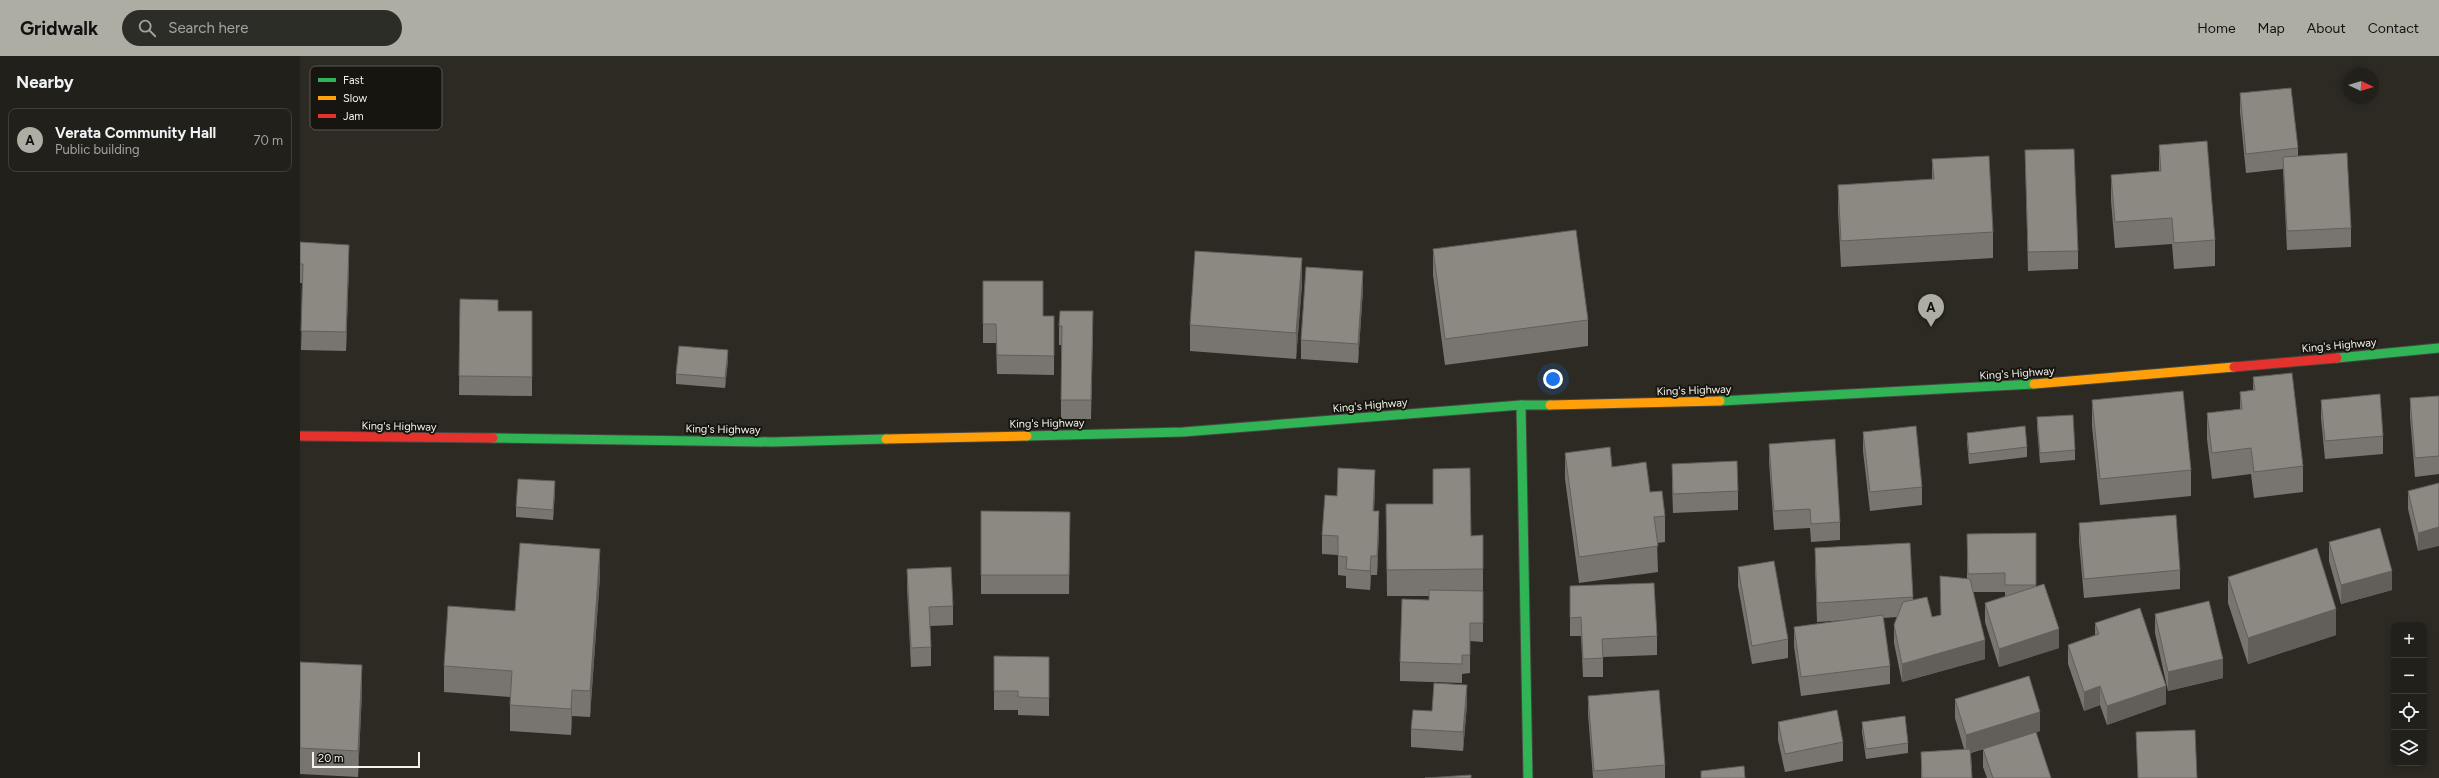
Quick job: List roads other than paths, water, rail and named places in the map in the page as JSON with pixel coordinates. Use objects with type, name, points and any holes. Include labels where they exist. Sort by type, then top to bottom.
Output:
[{"type":"main road","name":"King's Highway","points":[[300,436],[772,442],[1183,432],[1521,405],[1686,403],[1898,393],[2099,380],[2439,348]]},
{"type":"main road","points":[[1521,405],[1528,778]]},
{"type":"place","name":"Verata Community Hall","points":[[1931,327]]}]
